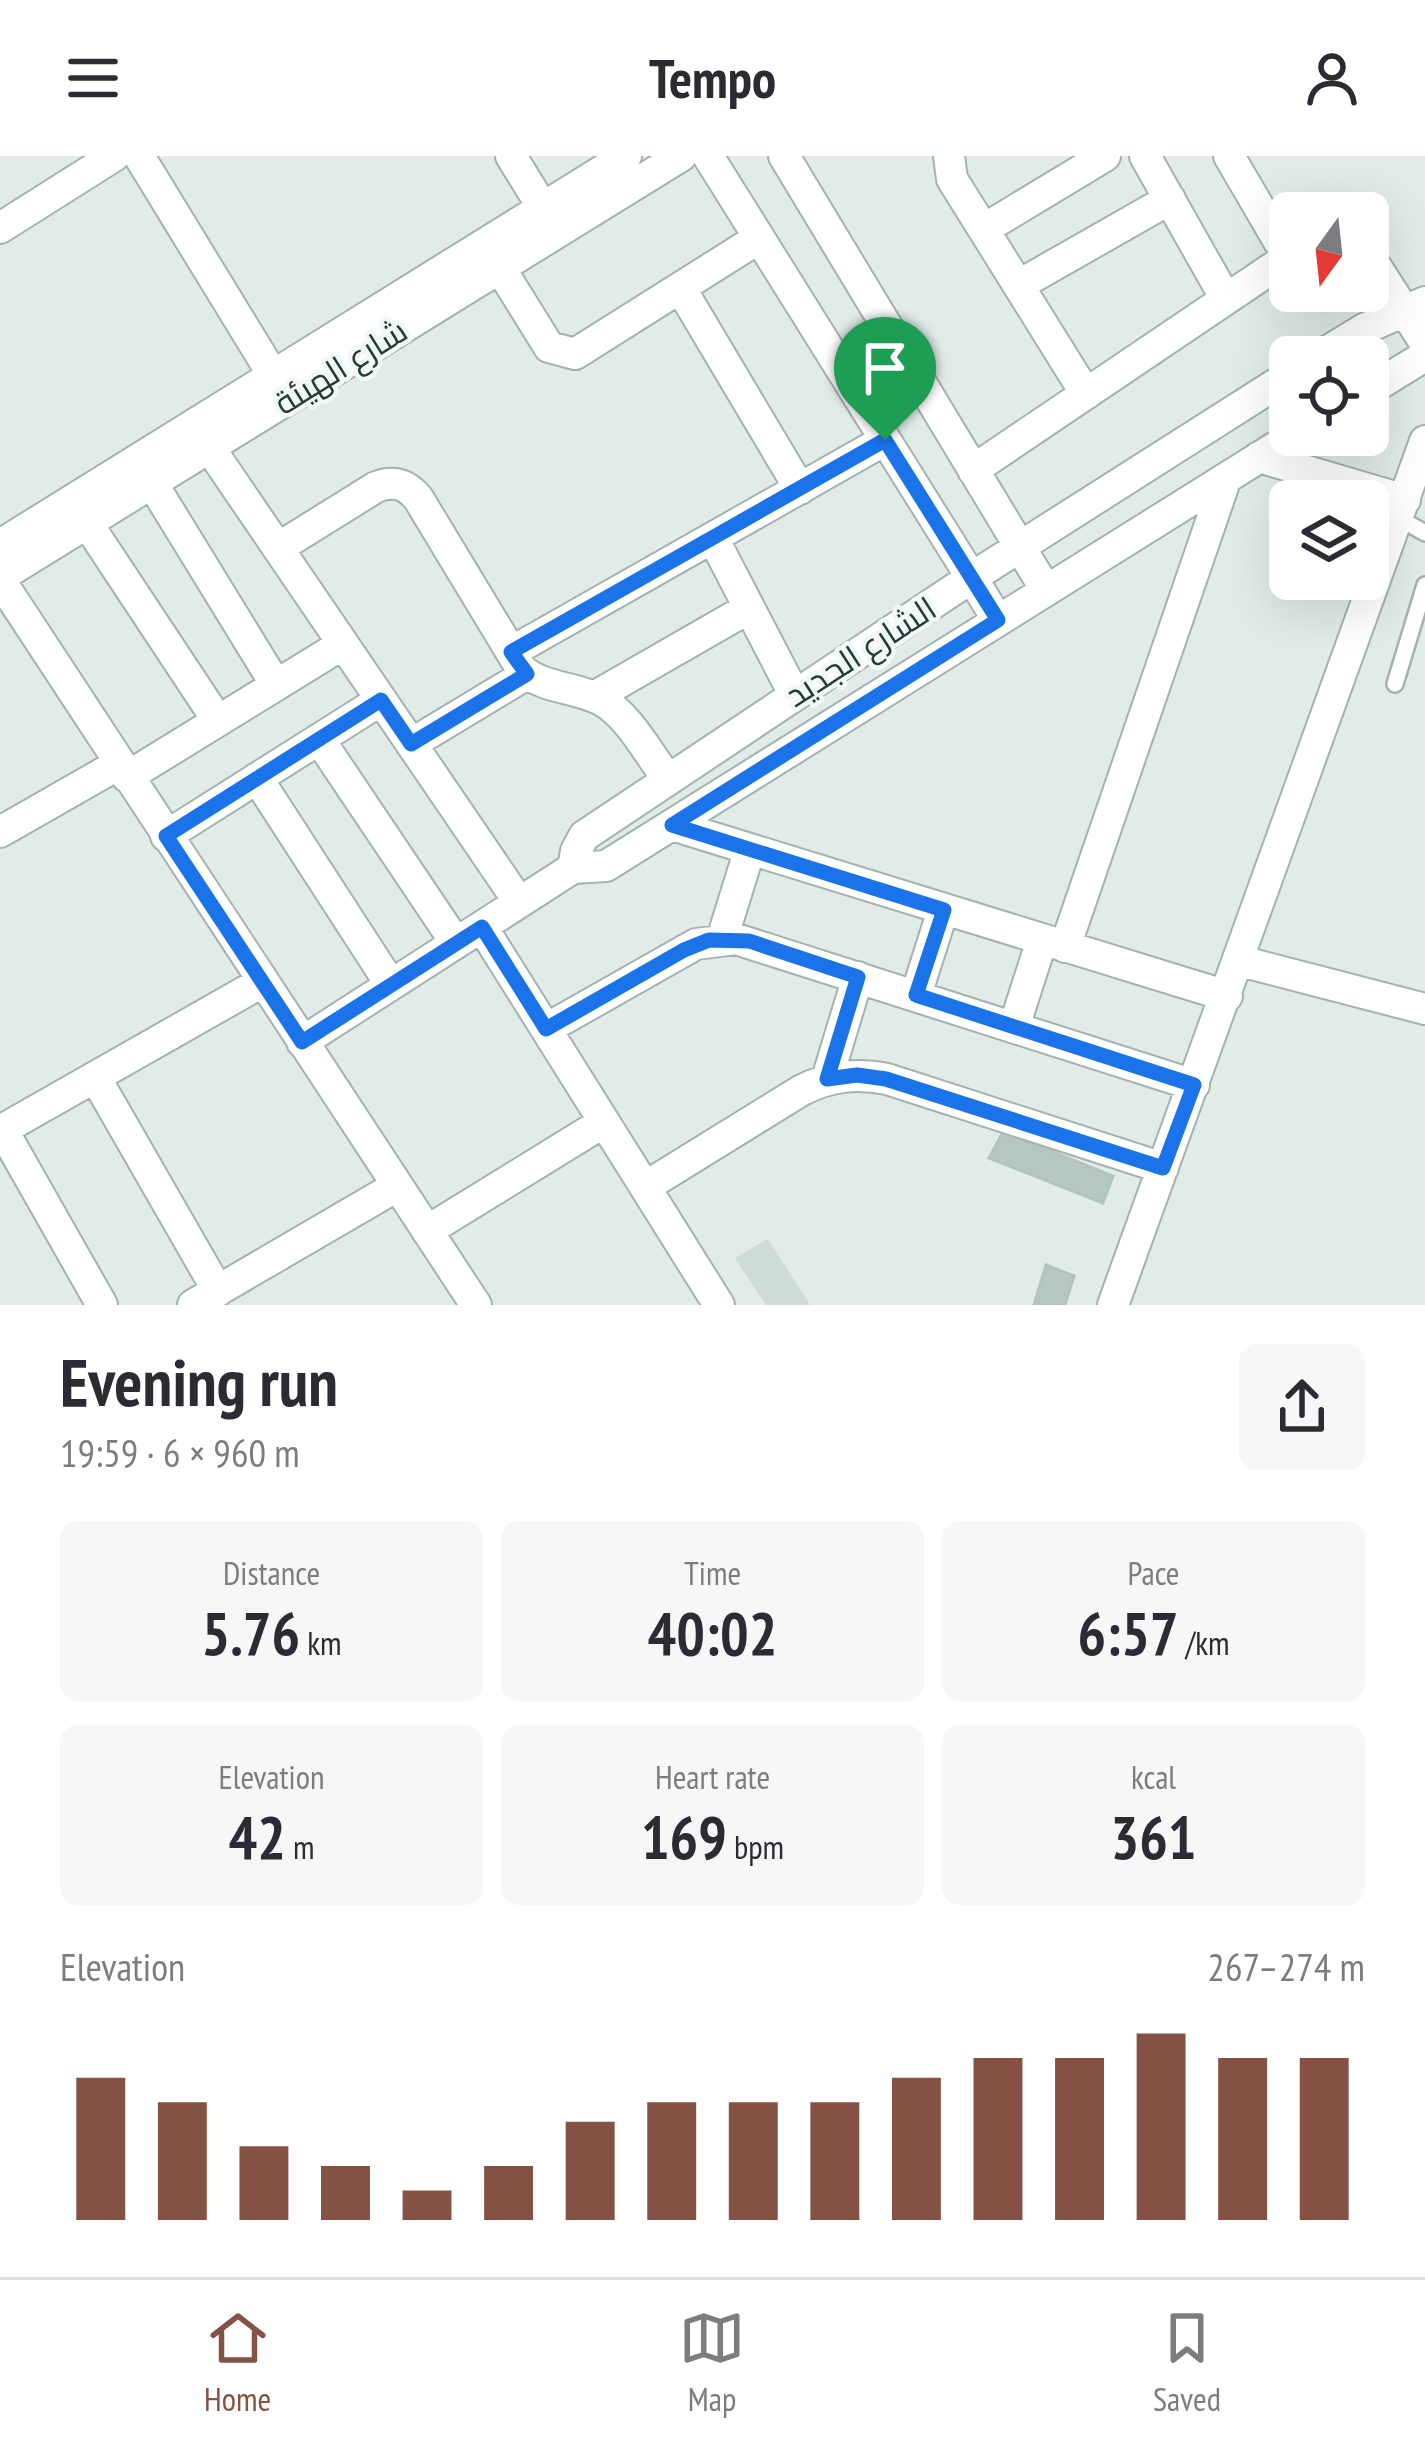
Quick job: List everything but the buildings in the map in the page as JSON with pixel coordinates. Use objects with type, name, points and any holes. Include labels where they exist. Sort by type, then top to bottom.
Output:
[{"type":"street","points":[[0,228],[115,156]]},
{"type":"street","points":[[139,156],[273,375]]},
{"type":"street","points":[[511,156],[543,208]]},
{"type":"street","name":"شارع الهيئة","points":[[0,545],[626,156]]},
{"type":"street","name":"شارع الهيئة","points":[[0,578],[681,156]]},
{"type":"street","points":[[708,156],[998,620]]},
{"type":"street","points":[[784,156],[1046,590]]},
{"type":"street","points":[[949,156],[952,179],[1086,394]]},
{"type":"street","points":[[984,230],[1105,156]]},
{"type":"street","points":[[1145,156],[1226,299]]},
{"type":"street","points":[[1228,156],[1269,223]]},
{"type":"street","points":[[1018,285],[1170,199]]},
{"type":"street","points":[[500,268],[544,340],[566,354],[584,351],[759,238]]},
{"type":"street","points":[[973,470],[1269,270]]},
{"type":"street","points":[[1389,278],[1415,307],[1425,343]]},
{"type":"street","points":[[681,289],[800,489]]},
{"type":"street","points":[[1352,336],[1415,307]]},
{"type":"street","points":[[1389,378],[1425,356]]},
{"type":"street","name":"الشارع الجديد","points":[[573,868],[584,836],[971,578],[1269,388]]},
{"type":"street","points":[[411,744],[519,663],[713,538],[885,440]]},
{"type":"street","points":[[1113,1305],[1410,517],[1425,441]]},
{"type":"street","points":[[209,447],[519,902]]},
{"type":"street","name":"الشارع الجديد","points":[[302,1042],[573,868],[606,866],[1269,451]]},
{"type":"street","points":[[1259,457],[1410,517]]},
{"type":"street","points":[[1014,1027],[1054,944],[1226,478]]},
{"type":"street","points":[[152,483],[276,685]]},
{"type":"street","points":[[278,548],[376,487],[404,485],[418,498],[519,663],[616,712],[668,779]]},
{"type":"street","points":[[87,523],[218,721]]},
{"type":"street","points":[[713,538],[794,694]]},
{"type":"street","points":[[0,578],[476,1305]]},
{"type":"street","points":[[594,697],[748,608]]},
{"type":"street","points":[[0,832],[218,721],[343,644]]},
{"type":"street","points":[[166,836],[381,700]]},
{"type":"street","points":[[319,740],[546,1029],[711,1302]]},
{"type":"street","points":[[257,778],[391,985]]},
{"type":"street","points":[[672,825],[1227,996]]},
{"type":"street","points":[[722,939],[749,852]]},
{"type":"street","points":[[916,995],[944,910]]},
{"type":"street","points":[[546,1029],[684,950],[722,939],[749,941],[1194,1085]]},
{"type":"street","points":[[1240,961],[1425,1009]]},
{"type":"street","points":[[827,1079],[858,977]]},
{"type":"street","points":[[102,1305],[1,1130],[262,982]]},
{"type":"street","points":[[645,1187],[802,1090],[827,1079],[857,1075],[886,1079],[1163,1168]]},
{"type":"street","points":[[95,1077],[205,1298],[397,1186]]},
{"type":"street","points":[[427,1231],[604,1122]]},
{"type":"lane","points":[[1395,685],[1425,584]]},
{"type":"shaded area","points":[[768,1239],[810,1305],[766,1305],[735,1258]]},
{"type":"route","points":[[885,440],[998,620],[672,825],[944,910],[916,995],[1194,1085],[1163,1168],[886,1079],[857,1075],[827,1079],[858,977],[736,939],[696,944],[546,1029],[482,927],[302,1042],[166,836],[381,700],[411,744],[527,674],[511,652],[885,440]]}]
